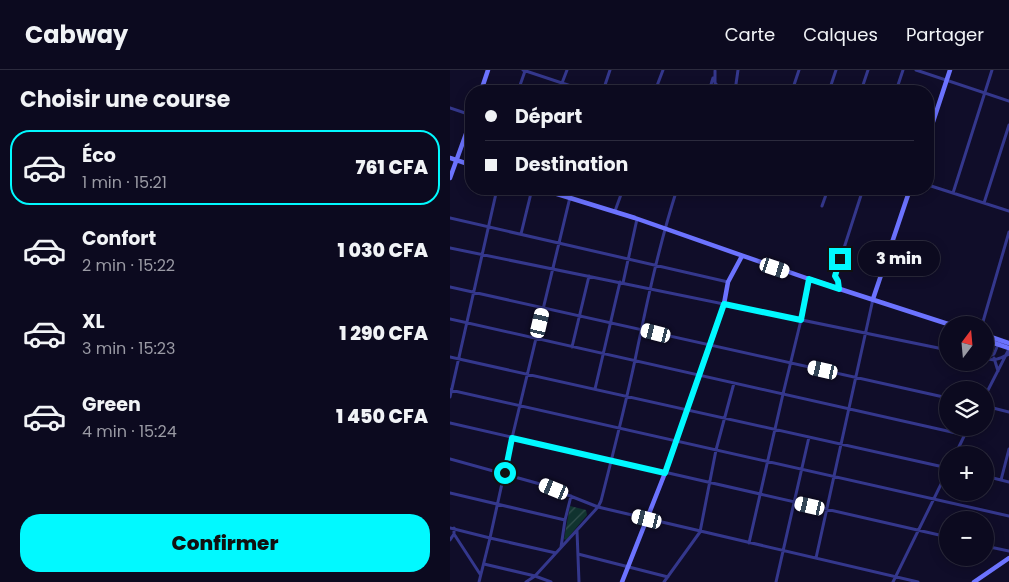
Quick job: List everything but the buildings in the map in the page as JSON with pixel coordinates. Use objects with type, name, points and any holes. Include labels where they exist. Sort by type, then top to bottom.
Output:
[{"type":"main road","points":[[483,85],[488,70]]},
{"type":"main road","points":[[934,119],[950,70]]},
{"type":"main road","points":[[450,178],[465,137]]},
{"type":"main road","points":[[450,158],[465,163]]},
{"type":"main road","points":[[560,195],[637,219],[809,279],[939,321]]},
{"type":"main road","points":[[873,299],[908,195]]},
{"type":"main road","points":[[622,582],[665,473],[724,304],[728,282],[742,256]]},
{"type":"main road","points":[[994,340],[1009,349]]},
{"type":"main road","points":[[994,341],[1009,343]]},
{"type":"main road","points":[[974,582],[1009,558]]},
{"type":"street","points":[[520,85],[525,70],[565,85]]},
{"type":"street","points":[[562,84],[566,70]]},
{"type":"street","points":[[605,85],[610,70]]},
{"type":"street","points":[[657,85],[663,70]]},
{"type":"street","points":[[710,85],[714,70]]},
{"type":"street","points":[[714,70],[717,85]]},
{"type":"street","points":[[736,85],[738,70]]},
{"type":"street","points":[[794,85],[799,70]]},
{"type":"street","points":[[831,85],[836,70]]},
{"type":"street","points":[[863,85],[868,70]]},
{"type":"street","points":[[898,85],[903,70]]},
{"type":"street","points":[[916,70],[1009,101]]},
{"type":"street","points":[[953,193],[992,70]]},
{"type":"street","points":[[450,108],[465,113]]},
{"type":"street","points":[[984,203],[1009,125]]},
{"type":"street","points":[[934,187],[1009,211]]},
{"type":"street","points":[[450,397],[497,195]]},
{"type":"street","points":[[521,234],[531,195]]},
{"type":"street","points":[[479,582],[570,195]]},
{"type":"street","points":[[615,212],[621,195]]},
{"type":"street","points":[[526,582],[535,576],[598,507],[635,360],[649,288],[674,195]]},
{"type":"street","points":[[822,206],[826,195]]},
{"type":"street","points":[[839,289],[835,276],[861,195]]},
{"type":"street","points":[[450,218],[728,282]]},
{"type":"street","points":[[595,389],[637,219]]},
{"type":"street","points":[[985,316],[1009,232]]},
{"type":"street","points":[[450,248],[939,348]]},
{"type":"street","points":[[572,347],[589,276]]},
{"type":"street","points":[[749,543],[809,279]]},
{"type":"street","points":[[450,287],[939,396]]},
{"type":"street","points":[[816,558],[873,299]]},
{"type":"street","points":[[450,319],[939,429]]},
{"type":"street","points":[[994,354],[999,342]]},
{"type":"street","points":[[993,381],[1009,349]]},
{"type":"street","points":[[994,361],[1007,355]]},
{"type":"street","points":[[450,357],[939,467]]},
{"type":"street","points":[[994,363],[998,372]]},
{"type":"street","points":[[664,582],[700,532],[716,450],[734,383]]},
{"type":"street","points":[[451,391],[1009,516]]},
{"type":"street","points":[[994,408],[1009,412]]},
{"type":"street","points":[[450,423],[939,535]]},
{"type":"street","points":[[776,582],[809,437]]},
{"type":"street","points":[[1002,480],[1009,449]]},
{"type":"street","points":[[450,459],[540,484],[598,507],[918,582]]},
{"type":"street","points":[[994,478],[1009,482]]},
{"type":"street","points":[[893,582],[939,488]]},
{"type":"street","points":[[450,493],[565,520]]},
{"type":"street","points":[[561,548],[571,496]]},
{"type":"street","points":[[452,528],[557,553]]},
{"type":"street","points":[[452,528],[481,575]]},
{"type":"street","points":[[577,530],[579,582]]},
{"type":"street","points":[[450,540],[454,534]]},
{"type":"street","points":[[994,548],[1009,551]]},
{"type":"street","points":[[578,554],[668,576]]},
{"type":"street","points":[[484,564],[535,576],[551,582]]},
{"type":"green space","points":[[570,506],[586,510],[587,515],[566,540],[564,539]]},
{"type":"route","points":[[505,473],[512,438],[665,473],[724,304],[801,320],[809,279],[839,289],[835,276],[840,259]]}]
